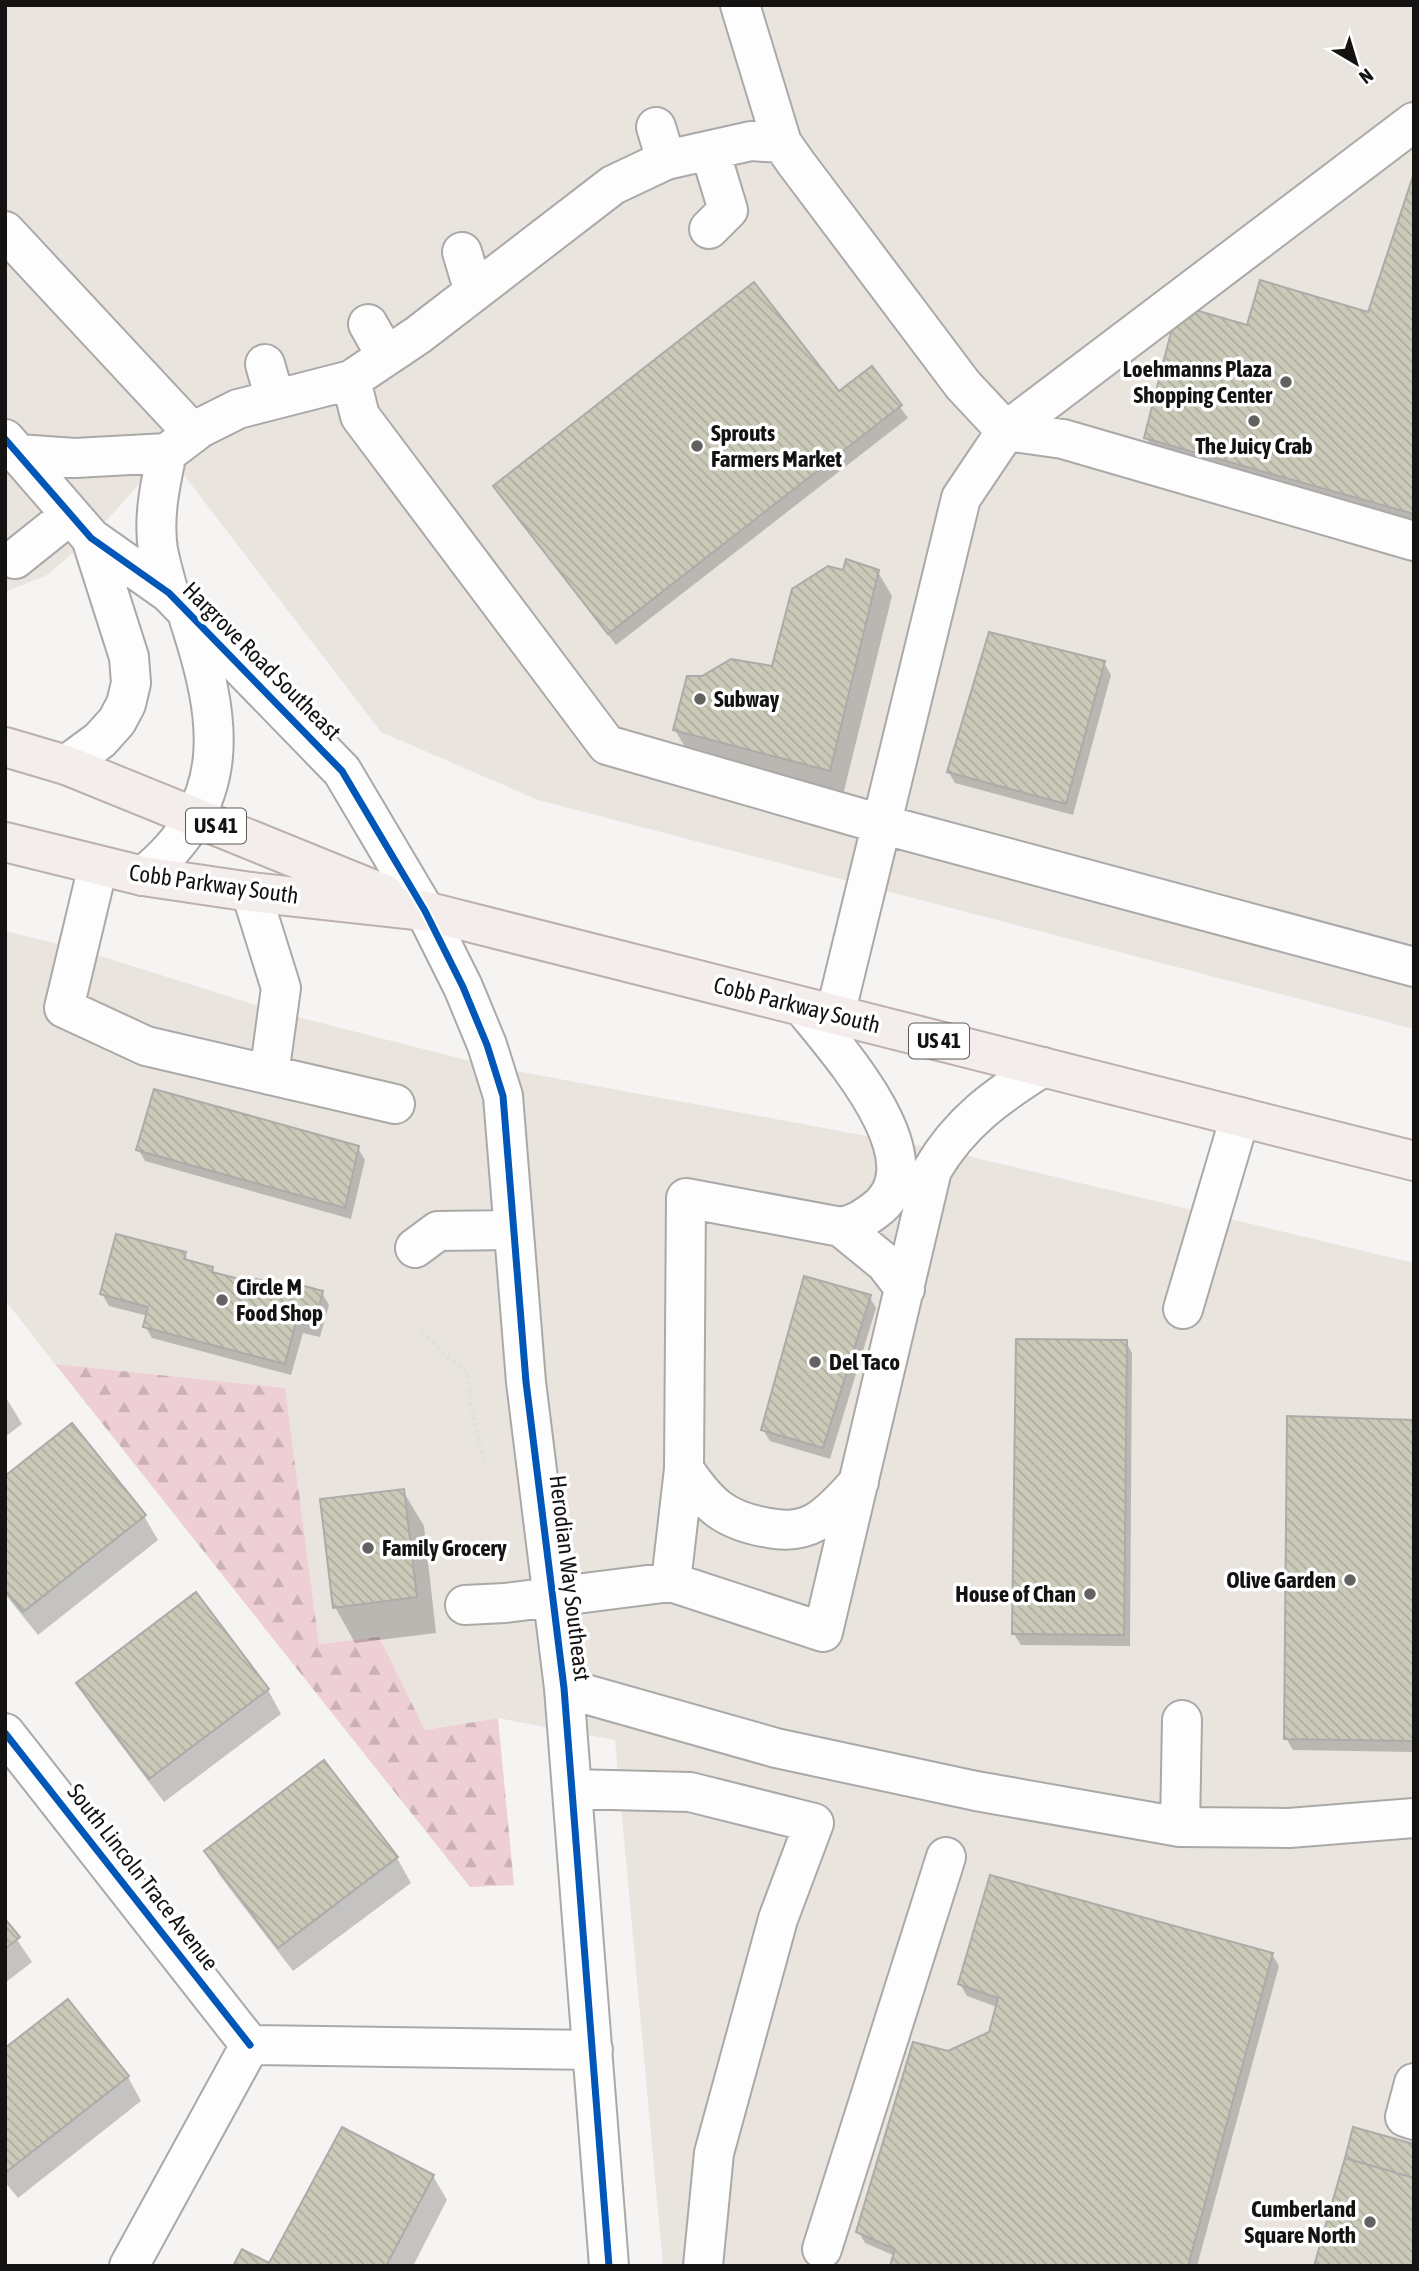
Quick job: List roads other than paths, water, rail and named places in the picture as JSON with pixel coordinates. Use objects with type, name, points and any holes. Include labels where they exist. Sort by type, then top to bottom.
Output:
[{"type":"main road","name":"Cobb Parkway South","points":[[5,747],[66,765],[425,911]]},
{"type":"main road","name":"Cobb Parkway South","points":[[5,842],[144,876],[251,892],[425,911],[1414,1161]]},
{"type":"street","points":[[740,5],[782,143],[963,385],[1006,430],[1063,439],[1414,541]]},
{"type":"street","points":[[671,1582],[684,1469],[686,1198],[841,1227],[857,1223],[881,1206],[892,1194],[897,1179],[897,1160],[892,1140],[873,1101],[819,1011],[881,824],[961,498],[1006,430],[1414,122]]},
{"type":"street","points":[[782,143],[751,141],[710,151],[661,143],[613,185],[564,201],[474,292],[418,335],[377,340],[351,380],[360,416],[607,745],[881,824],[1414,967]]},
{"type":"street","points":[[709,229],[728,210],[710,151]]},
{"type":"street","points":[[5,231],[180,443]]},
{"type":"street","points":[[462,253],[474,292]]},
{"type":"street","points":[[12,447],[75,458],[180,443],[238,409],[270,382],[351,380]]},
{"type":"street","points":[[177,601],[158,550],[156,523],[159,492],[180,443]]},
{"type":"street","name":"Hargrove Road Southeast","points":[[12,447],[81,526],[177,601],[342,771],[425,911]]},
{"type":"street","points":[[15,559],[81,526]]},
{"type":"street","name":"Hargrove Road Southeast","points":[[66,765],[100,740],[117,721],[126,704],[131,683],[129,657],[81,526]]},
{"type":"street","name":"Hargrove Road Southeast","points":[[144,876],[167,857],[196,817],[211,771],[214,720],[204,666],[177,601]]},
{"type":"street","points":[[98,866],[64,1008],[146,1046],[395,1104]]},
{"type":"street","points":[[251,892],[281,988],[269,1075]]},
{"type":"street","name":"Herodian Way Southeast","points":[[425,911],[463,987],[487,1045],[503,1096],[526,1382],[564,1688],[609,2266]]},
{"type":"street","points":[[465,1605],[505,1603],[671,1582],[823,1632],[932,1170],[943,1150],[962,1128],[1000,1094],[1043,1067]]},
{"type":"street","points":[[1183,1309],[1240,1117]]},
{"type":"street","points":[[841,1227],[886,1264],[905,1289]]},
{"type":"street","points":[[415,1248],[438,1231],[513,1230]]},
{"type":"street","points":[[684,1469],[697,1489],[731,1519],[786,1531],[805,1528],[817,1522],[859,1482]]},
{"type":"street","points":[[564,1688],[776,1748],[976,1791],[1180,1827],[1289,1828],[1414,1818]]},
{"type":"street","points":[[1180,1827],[1182,1720]]},
{"type":"street","name":"South Lincoln Trace Avenue","points":[[5,1733],[250,2045]]},
{"type":"street","points":[[572,1789],[690,1792],[814,1823],[778,1919],[714,2152],[703,2266]]},
{"type":"street","points":[[822,2249],[946,1857]]},
{"type":"street","points":[[129,2266],[250,2045],[593,2050]]},
{"type":"street","points":[[1414,2082],[1405,2117],[1414,2120]]},
{"type":"place","name":"Loehmanns Plaza Shopping Center","points":[[1286,382]]},
{"type":"place","name":"The Juicy Crab","points":[[1254,421]]},
{"type":"place","name":"Sprouts Farmers Market","points":[[697,446]]},
{"type":"place","name":"Subway","points":[[700,699]]},
{"type":"place","name":"Circle M Food Shop","points":[[222,1300]]},
{"type":"place","name":"Del Taco","points":[[815,1362]]},
{"type":"place","name":"Family Grocery","points":[[368,1548]]},
{"type":"place","name":"Olive Garden","points":[[1350,1580]]},
{"type":"place","name":"House of Chan","points":[[1090,1594]]},
{"type":"place","name":"Cumberland Square North","points":[[1370,2222]]}]
